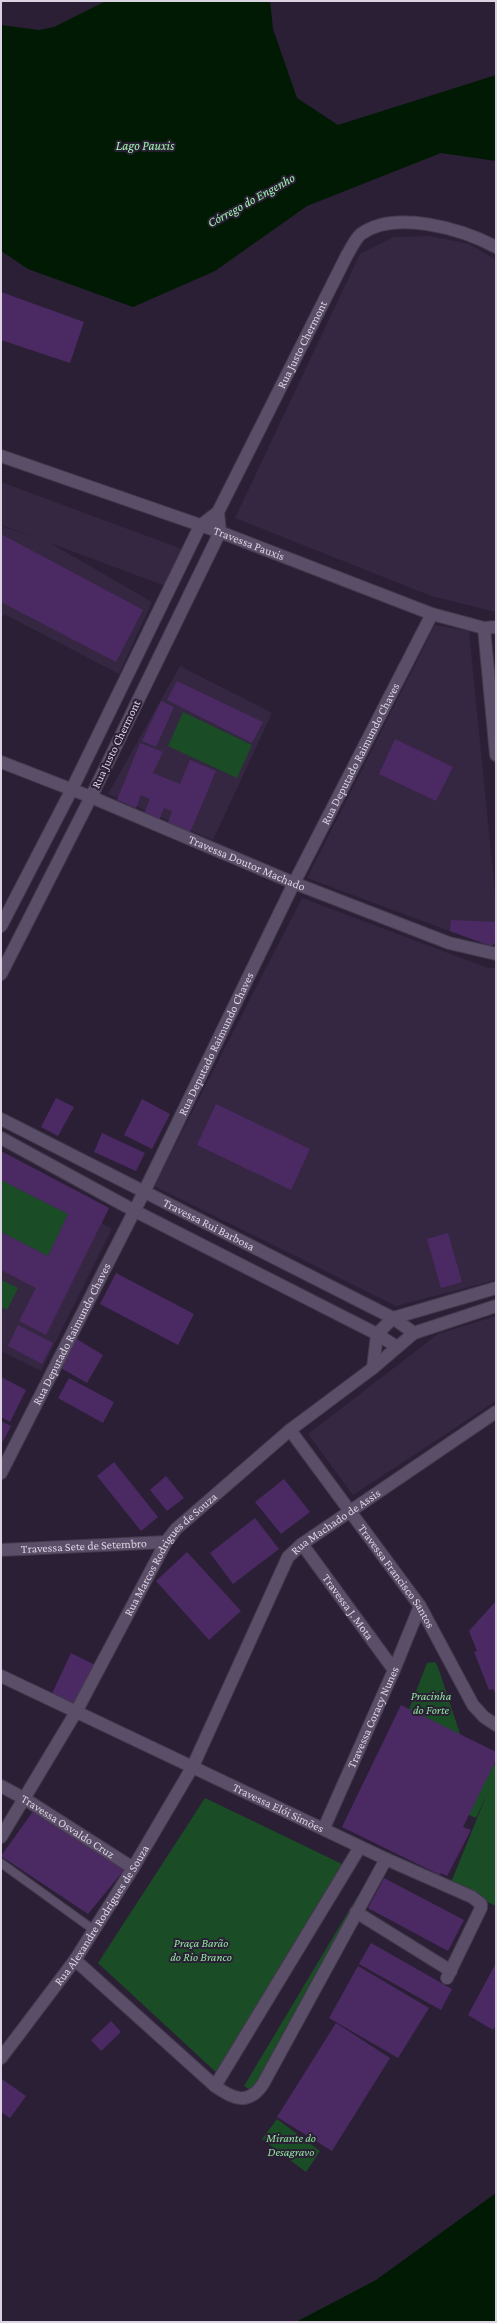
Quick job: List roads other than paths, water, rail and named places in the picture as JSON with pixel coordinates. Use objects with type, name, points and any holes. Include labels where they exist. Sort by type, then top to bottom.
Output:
[{"type":"street","name":"Rua Justo Chermont","points":[[1,926],[71,791],[200,526],[218,512],[347,255],[360,235],[374,227],[420,223],[449,228],[478,237],[496,247]]},
{"type":"street","name":"Travessa Pauxis","points":[[1,456],[220,532],[432,614],[484,628],[496,627]]},
{"type":"street","points":[[218,512],[220,532]]},
{"type":"street","name":"Rua Justo Chermont","points":[[1,974],[91,797],[220,532]]},
{"type":"street","name":"Rua Deputado Raimundo Chaves","points":[[1,1473],[144,1192],[294,883],[432,614]]},
{"type":"street","points":[[484,628],[496,755]]},
{"type":"street","name":"Travessa Doutor Machado","points":[[1,762],[71,791],[91,797],[294,883],[449,943],[496,954]]},
{"type":"street","name":"Travessa Rui Barbosa","points":[[1,1119],[394,1318],[414,1333]]},
{"type":"street","name":"Travessa Rui Barbosa","points":[[1,1138],[134,1210],[377,1334],[397,1348]]},
{"type":"street","points":[[372,1368],[377,1334],[394,1318],[496,1288]]},
{"type":"street","points":[[414,1333],[496,1306]]},
{"type":"street","name":"Rua Marcos Rodrigues de Souza","points":[[1,1837],[76,1712],[166,1542],[186,1520],[290,1430],[372,1368],[414,1333]]},
{"type":"street","name":"Rua Machado de Assis","points":[[193,1766],[288,1557],[302,1544],[350,1510],[496,1412]]},
{"type":"street","name":"Travessa Francisco Santos","points":[[290,1430],[420,1606],[473,1706],[484,1717],[496,1725]]},
{"type":"street","name":"Travessa Sete de Setembro","points":[[1,1550],[166,1542]]},
{"type":"street","name":"Travessa J. Mota","points":[[302,1544],[394,1670]]},
{"type":"street","name":"Travessa Coracy Nunes","points":[[324,1828],[394,1670],[420,1606]]},
{"type":"street","name":"Travessa Elói Simões","points":[[1,1676],[324,1828],[360,1847],[472,1897],[481,1904],[481,1908],[449,1974],[356,1912]]},
{"type":"street","name":"Rua Alexandre Rodrigues de Souza","points":[[1,2058],[75,1960],[133,1868],[193,1766]]},
{"type":"street","name":"Travessa Osvaldo Cruz","points":[[1,1786],[25,1799],[133,1868]]},
{"type":"street","points":[[215,2086],[360,1847]]},
{"type":"street","points":[[75,1960],[215,2086],[227,2095],[246,2099],[257,2093],[263,2084],[386,1859]]},
{"type":"lane","points":[[1,1863],[94,1930]]},
{"type":"water","name":"Lago Pauxis","points":[[106,1],[270,1],[273,29],[297,98],[338,125],[496,75],[496,161],[441,153],[307,206],[215,271],[133,307],[28,269],[1,251],[1,25],[39,30],[54,27]]},
{"type":"water","points":[[496,2193],[496,2322],[296,2322],[376,2280]]},
{"type":"water label","name":"Córrego do Engenho","points":[[251,200]]},
{"type":"park label","name":"Pracinha do Forte","points":[[431,1703]]},
{"type":"park label","name":"Praça Barão do Rio Branco","points":[[201,1950]]},
{"type":"park label","name":"Mirante do Desagravo","points":[[291,2145]]}]
